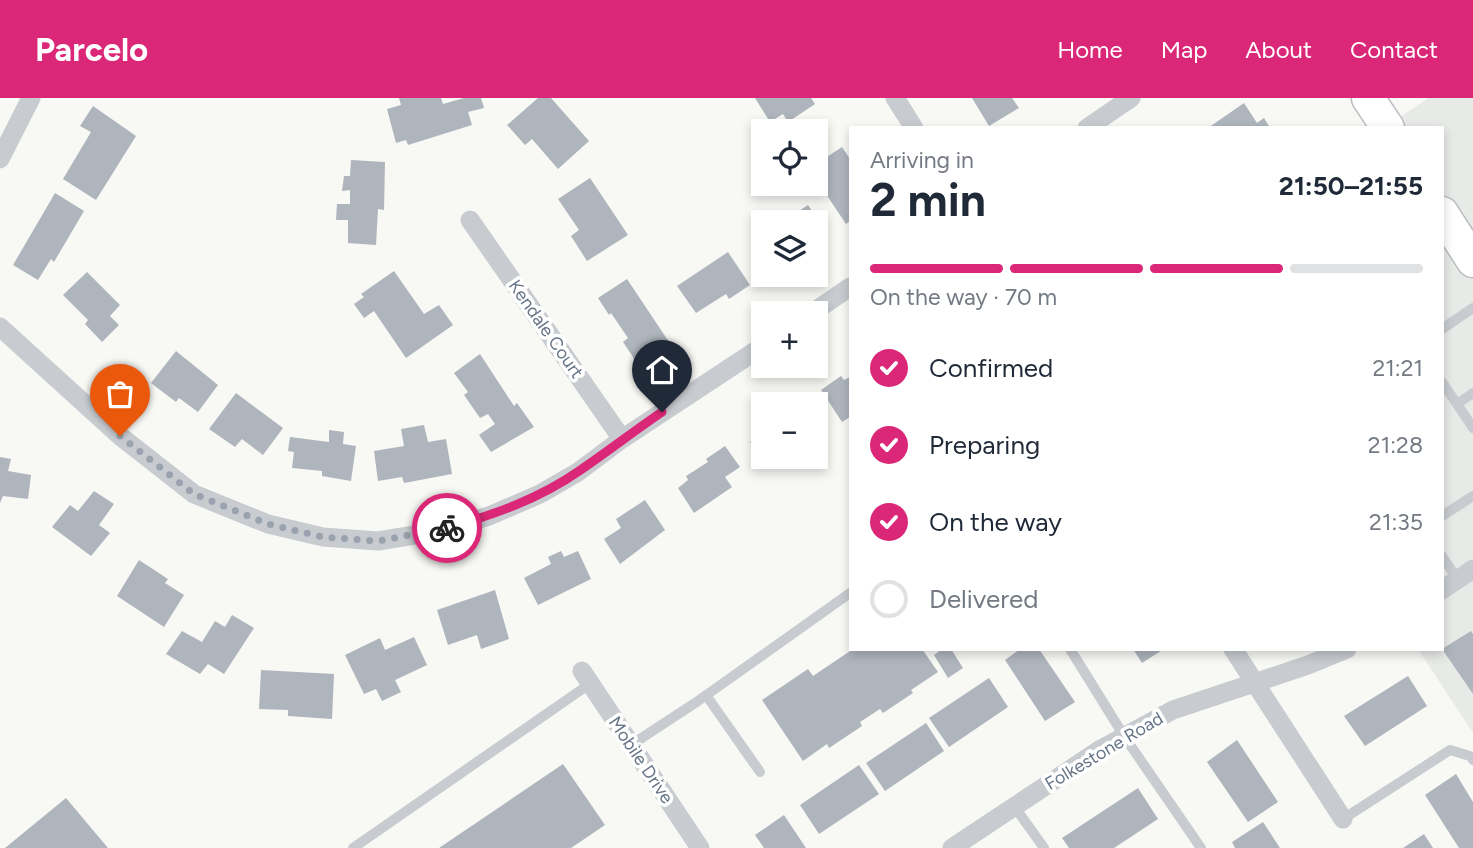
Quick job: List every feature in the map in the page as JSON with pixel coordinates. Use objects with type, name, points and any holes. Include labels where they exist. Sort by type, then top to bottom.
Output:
[{"type":"main road","points":[[1368,98],[1387,126]]},
{"type":"main road","points":[[1444,217],[1473,261]]},
{"type":"street","points":[[0,159],[31,98]]},
{"type":"street","points":[[895,98],[913,126]]},
{"type":"street","points":[[1090,126],[1132,98]]},
{"type":"street","name":"Kendale Court","points":[[470,220],[622,439]]},
{"type":"street","points":[[828,302],[849,288]]},
{"type":"street","points":[[0,327],[89,409],[167,475],[194,494],[268,524],[323,537],[378,541],[433,532],[489,516],[540,494],[578,472],[622,439],[751,354]]},
{"type":"street","points":[[1234,651],[1343,819]]},
{"type":"street","name":"Folkestone Road","points":[[952,848],[1124,736],[1173,710],[1308,666],[1342,651]]},
{"type":"street","name":"Mobile Drive","points":[[586,677],[700,848]]},
{"type":"lane","points":[[1444,328],[1473,308]]},
{"type":"lane","points":[[1444,385],[1473,428]]},
{"type":"lane","points":[[1457,404],[1473,393]]},
{"type":"lane","points":[[1444,515],[1473,496]]},
{"type":"lane","points":[[1444,559],[1458,580]]},
{"type":"lane","points":[[631,745],[849,594]]},
{"type":"lane","points":[[1071,651],[1124,736],[1201,848]]},
{"type":"lane","points":[[353,848],[586,677]]},
{"type":"lane","points":[[706,695],[760,772]]},
{"type":"lane","points":[[1343,819],[1450,750],[1470,756],[1473,760]]},
{"type":"lane","points":[[1014,806],[1044,848]]},
{"type":"shaded area","points":[[1429,98],[1473,98],[1473,733],[1419,651],[1444,651],[1444,126],[1386,126]]},
{"type":"building","points":[[399,98],[441,98],[443,104],[464,98],[481,98],[484,108],[468,112],[472,125],[408,145],[406,140],[396,143],[387,109],[401,105]]},
{"type":"building","points":[[538,98],[551,98],[589,141],[558,169],[532,139],[525,145],[507,125]]},
{"type":"building","points":[[755,98],[811,98],[815,104],[792,119],[786,119],[783,114],[775,119],[768,119]]},
{"type":"building","points":[[972,98],[1012,98],[1019,108],[989,126]]},
{"type":"building","points":[[1244,103],[1257,123],[1264,118],[1269,126],[1211,126]]},
{"type":"building","points":[[93,106],[136,136],[96,200],[63,179],[91,132],[80,126]]},
{"type":"building","points":[[842,147],[849,158],[849,222],[846,224],[827,196],[828,156]]},
{"type":"building","points":[[351,160],[385,162],[384,210],[378,209],[376,245],[348,243],[348,220],[336,220],[337,204],[350,204],[350,190],[342,191],[344,176],[350,176]]},
{"type":"building","points":[[590,178],[628,235],[587,261],[571,236],[579,230],[558,199]]},
{"type":"building","points":[[55,193],[84,211],[54,262],[51,259],[38,280],[13,265]]},
{"type":"building","points":[[728,252],[750,285],[729,299],[726,294],[696,313],[677,286]]},
{"type":"building","points":[[394,271],[424,314],[439,305],[453,325],[406,358],[374,311],[364,318],[354,304],[364,297],[361,294]]},
{"type":"building","points":[[87,272],[120,305],[110,316],[119,325],[102,342],[85,324],[88,320],[63,295]]},
{"type":"building","points":[[627,279],[669,342],[637,363],[623,342],[628,338],[598,298]]},
{"type":"building","points":[[176,351],[218,385],[198,412],[179,398],[176,402],[151,383]]},
{"type":"building","points":[[480,354],[514,406],[517,403],[534,427],[491,452],[479,435],[495,424],[488,414],[480,418],[464,395],[468,392],[454,373]]},
{"type":"building","points":[[841,376],[844,380],[849,378],[849,418],[842,422],[828,401],[828,392],[821,390]]},
{"type":"building","points":[[236,393],[283,428],[263,455],[242,439],[235,447],[209,429]]},
{"type":"building","points":[[424,425],[428,442],[446,439],[452,474],[404,483],[402,477],[378,481],[374,451],[404,446],[401,429]]},
{"type":"building","points":[[329,430],[344,432],[343,444],[356,446],[351,481],[322,476],[322,471],[292,468],[294,452],[288,451],[290,437],[329,442]]},
{"type":"building","points":[[725,446],[740,467],[725,477],[732,487],[694,513],[678,488],[688,480],[686,476],[708,462],[706,459]]},
{"type":"building","points":[[0,457],[11,459],[8,471],[31,475],[28,499],[3,496],[0,503]]},
{"type":"building","points":[[94,491],[114,504],[99,525],[110,533],[91,556],[52,527],[70,505],[78,511]]},
{"type":"building","points":[[645,500],[665,530],[620,564],[604,539],[621,528],[616,519]]},
{"type":"building","points":[[561,551],[564,557],[578,551],[591,579],[538,605],[524,578],[551,564],[548,557]]},
{"type":"building","points":[[139,560],[168,579],[165,583],[184,595],[164,627],[117,596]]},
{"type":"building","points":[[495,590],[509,639],[481,649],[477,635],[448,645],[437,610]]},
{"type":"building","points":[[232,615],[254,628],[224,674],[208,664],[200,674],[166,654],[182,631],[202,642],[215,621],[225,627]]},
{"type":"building","points":[[1471,631],[1473,634],[1473,694],[1443,651],[1444,648]]},
{"type":"building","points":[[414,637],[427,665],[395,680],[401,692],[382,701],[376,689],[364,694],[345,655],[380,638],[385,650]]},
{"type":"building","points":[[850,651],[923,651],[938,672],[883,713],[880,709],[860,722],[862,726],[829,748],[827,744],[803,761],[762,700],[808,669],[813,676]]},
{"type":"building","points":[[939,651],[952,651],[963,668],[948,678],[934,655]]},
{"type":"building","points":[[1017,651],[1040,651],[1075,702],[1045,721],[1005,660]]},
{"type":"building","points":[[1134,651],[1161,651],[1142,663]]},
{"type":"building","points":[[261,670],[334,674],[332,719],[288,716],[288,710],[259,709]]},
{"type":"building","points":[[1408,676],[1427,706],[1365,746],[1344,716]]},
{"type":"building","points":[[989,678],[1008,707],[949,747],[929,718]]},
{"type":"building","points":[[926,723],[944,751],[885,791],[866,763]]},
{"type":"building","points":[[1237,740],[1278,802],[1248,822],[1207,762]]},
{"type":"building","points":[[563,764],[605,825],[571,848],[439,848]]},
{"type":"building","points":[[859,765],[879,794],[819,834],[800,805]]},
{"type":"building","points":[[1456,774],[1473,802],[1473,848],[1459,848],[1425,795]]},
{"type":"building","points":[[1138,788],[1158,819],[1114,848],[1069,848],[1062,838]]},
{"type":"building","points":[[66,798],[108,848],[5,848]]},
{"type":"building","points":[[784,815],[806,848],[764,848],[755,835]]},
{"type":"building","points":[[1263,822],[1280,848],[1235,848],[1232,842]]},
{"type":"building","points":[[1424,834],[1433,848],[1403,848]]},
{"type":"way so far","points":[[120,436],[194,494],[268,524],[323,537],[378,541],[447,528]]},
{"type":"route","points":[[447,528],[489,516],[540,494],[578,472],[662,412]]}]
